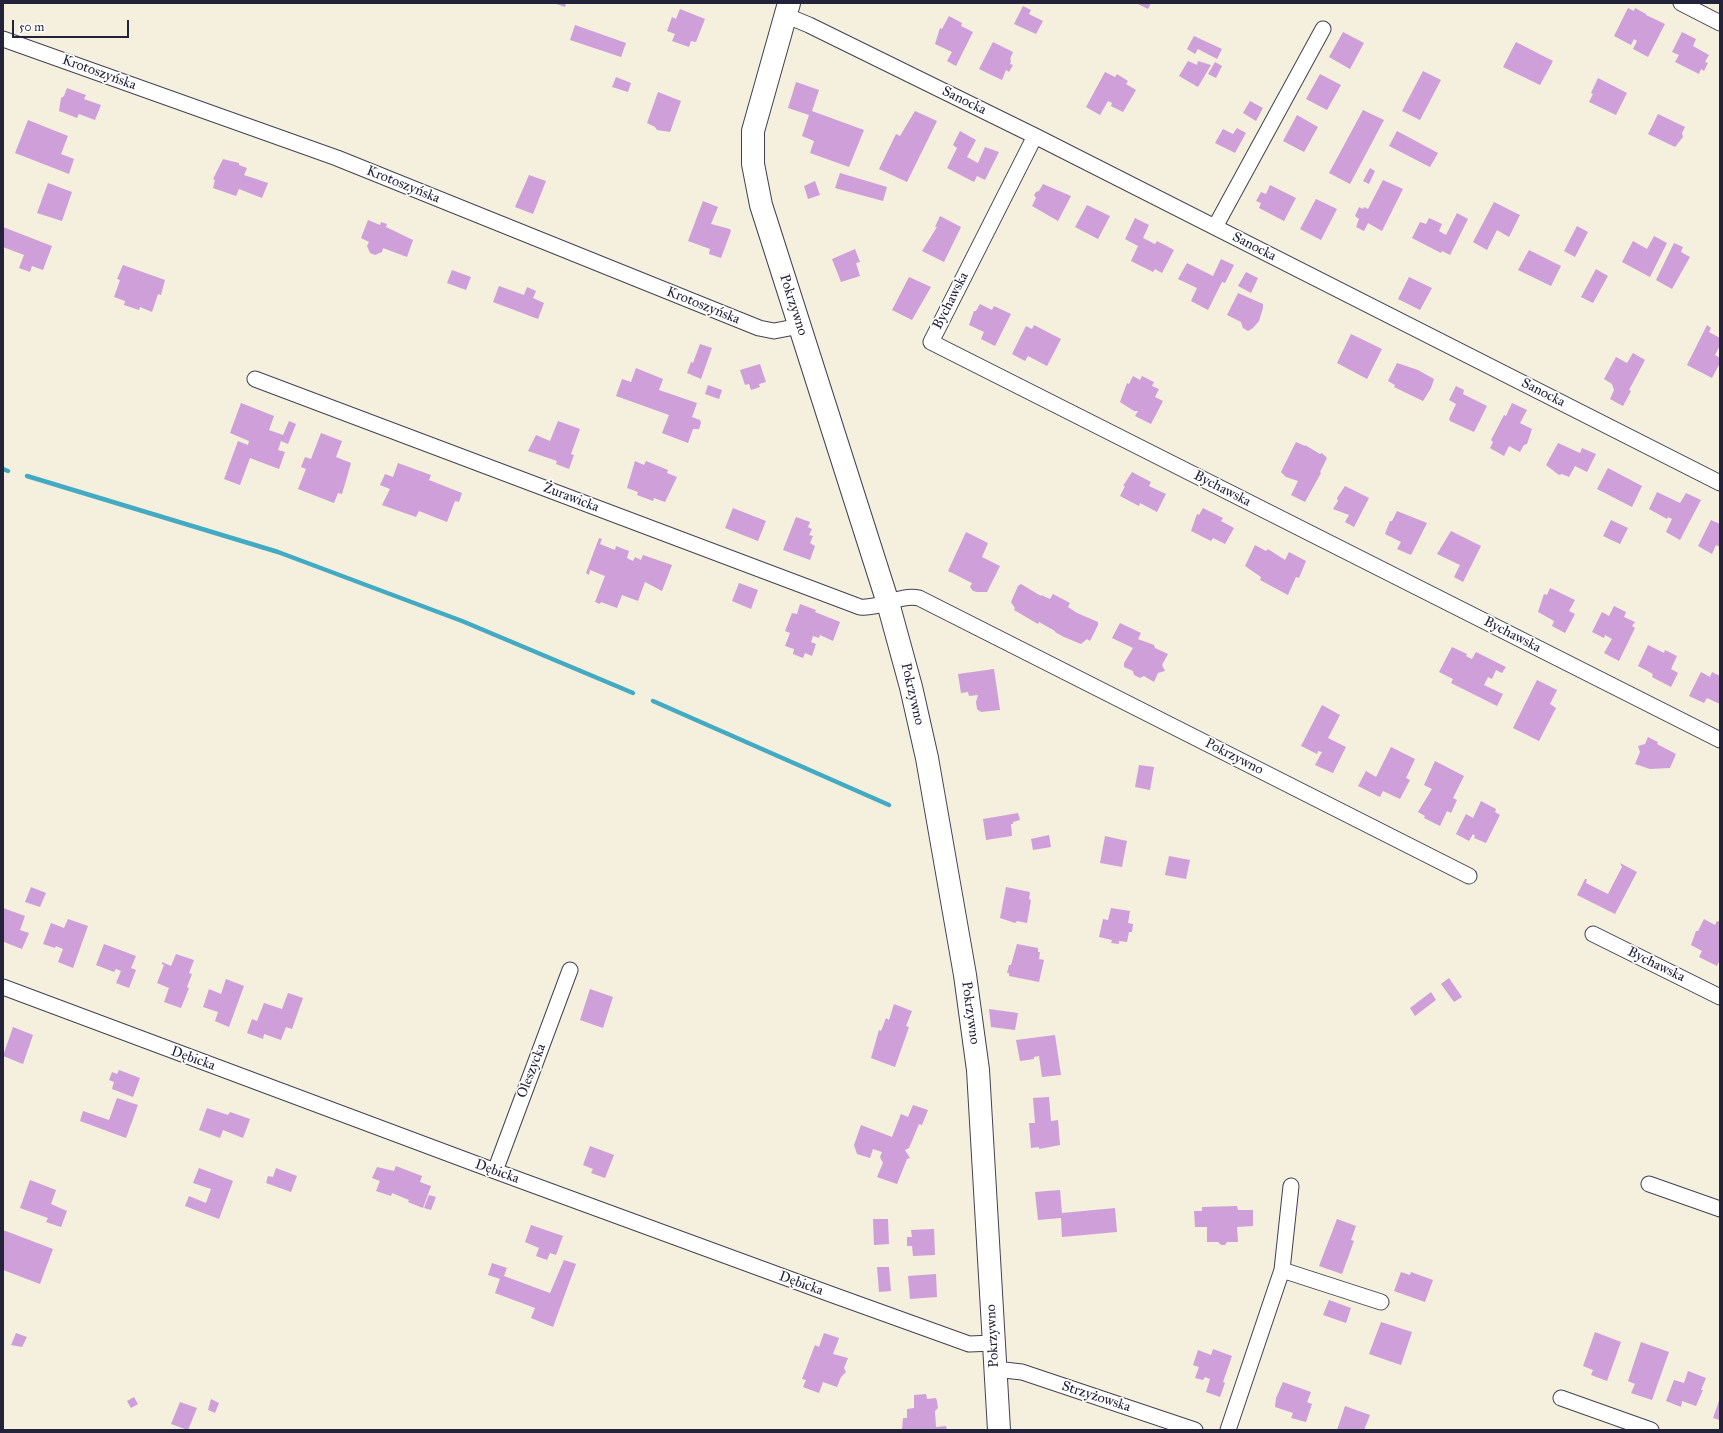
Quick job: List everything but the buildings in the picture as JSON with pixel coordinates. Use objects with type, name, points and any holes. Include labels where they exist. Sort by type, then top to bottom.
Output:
[{"type":"street","points":[[1681,3],[1720,23]]},
{"type":"street","name":"Sanocka","points":[[787,9],[809,24],[1035,136],[1720,483]]},
{"type":"street","name":"Pokrzywno","points":[[787,9],[756,118],[752,150],[761,205],[888,603],[909,680],[926,758],[974,1032],[978,1070],[999,1430]]},
{"type":"street","points":[[1215,227],[1323,29]]},
{"type":"street","name":"Krotoszyńska","points":[[3,39],[337,158],[759,328],[774,331],[800,326]]},
{"type":"street","name":"Bychawska","points":[[1035,136],[931,342],[1720,740]]},
{"type":"street","name":"Żurawicka","points":[[255,379],[860,607],[873,607],[888,603]]},
{"type":"street","name":"Pokrzywno","points":[[888,603],[912,597],[919,598],[1469,876]]},
{"type":"street","name":"Bychawska","points":[[1593,934],[1720,996]]},
{"type":"street","name":"Oleszycka","points":[[494,1171],[570,970]]},
{"type":"street","name":"Dębicka","points":[[3,987],[494,1171],[969,1344],[994,1343]]},
{"type":"street","points":[[1649,1184],[1720,1209]]},
{"type":"street","points":[[1228,1430],[1282,1270],[1291,1186]]},
{"type":"street","points":[[1282,1270],[1381,1302]]},
{"type":"street","name":"Strzyżowska","points":[[995,1369],[1022,1372],[1195,1430]]},
{"type":"street","points":[[1561,1398],[1651,1430]]},
{"type":"waterway","points":[[3,469],[8,471]]},
{"type":"waterway","points":[[27,476],[278,552],[462,621],[633,693]]},
{"type":"waterway","points":[[653,701],[889,805]]}]
